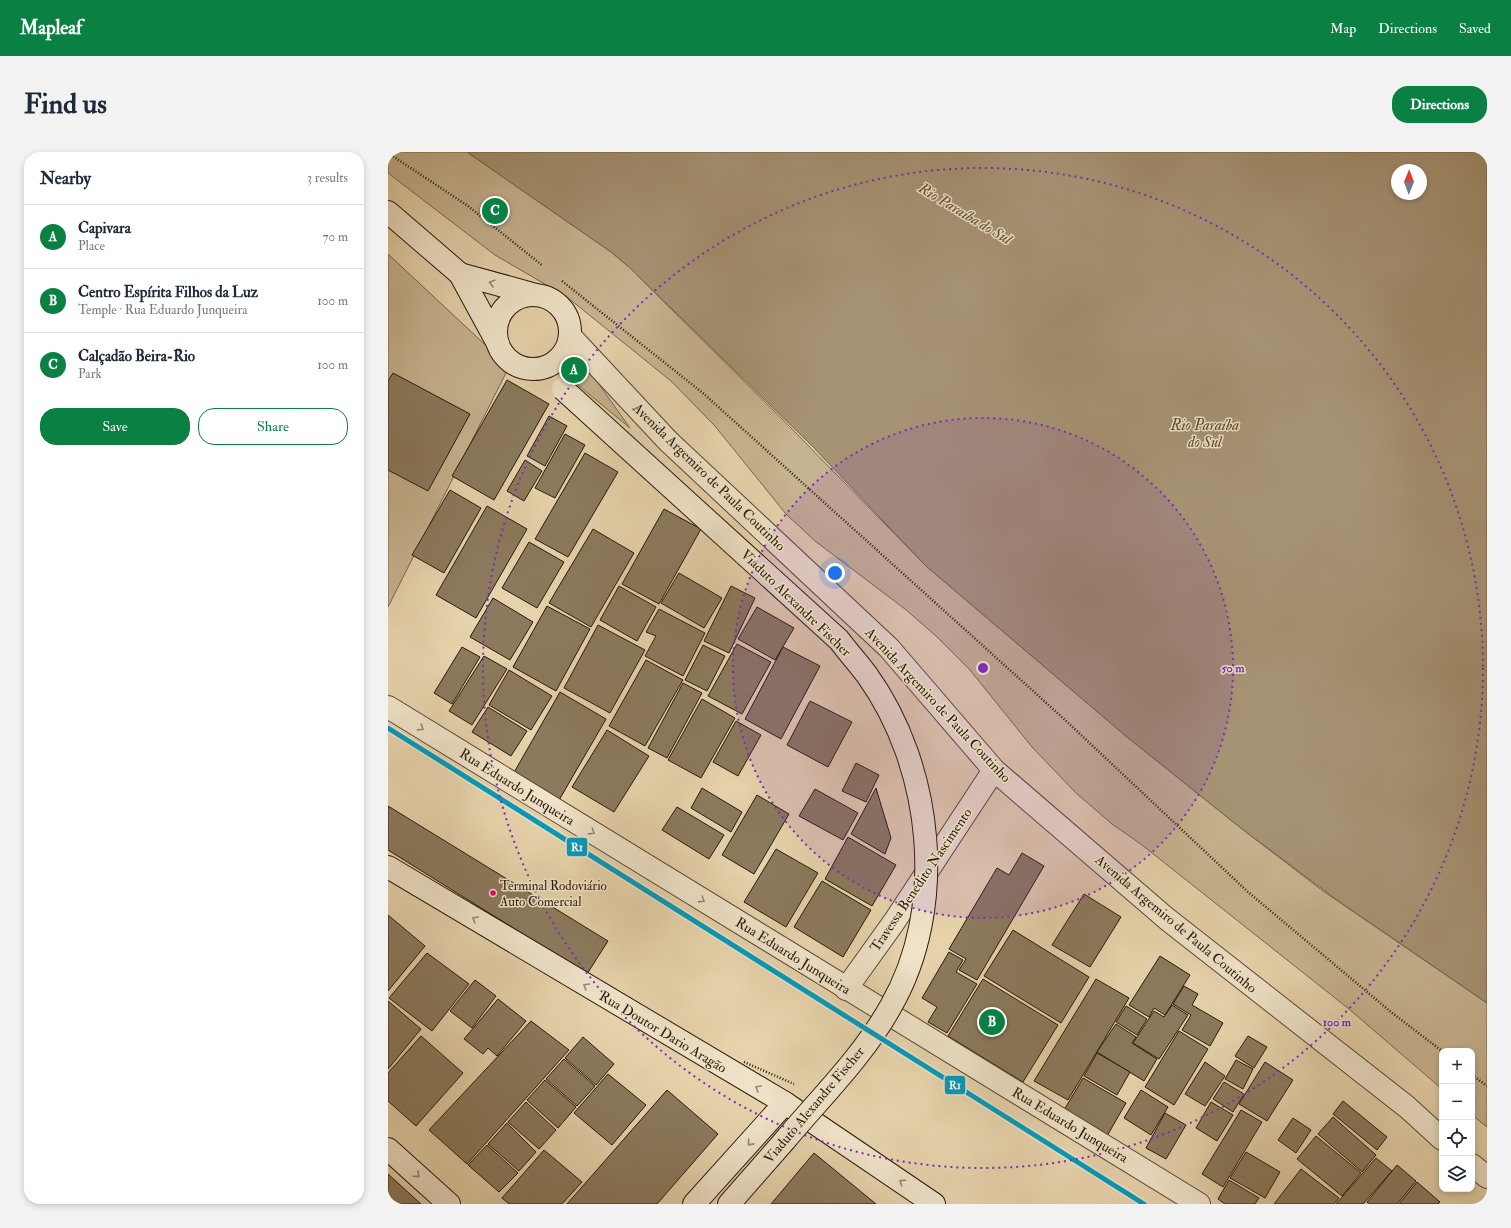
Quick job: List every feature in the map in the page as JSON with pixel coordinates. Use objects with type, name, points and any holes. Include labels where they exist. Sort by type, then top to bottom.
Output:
[{"type":"street","points":[[388,212],[460,274],[500,347],[507,357],[516,364],[528,368],[540,368],[551,364],[560,357],[566,348],[570,336],[568,322],[561,309],[550,300],[536,295],[522,297],[506,307],[500,317],[496,328],[500,347]]},
{"type":"street","points":[[460,274],[543,297]]},
{"type":"street","name":"Avenida Argemiro de Paula Coutinho","points":[[570,336],[668,441],[889,648],[994,770],[1167,919],[1406,1107],[1439,1135]]},
{"type":"street","name":"Viaduto Alexandre Fischer","points":[[540,368],[839,640],[868,676],[889,713],[905,748],[917,786],[924,821],[926,857],[923,912],[914,951],[892,1006],[862,1050],[729,1204]]},
{"type":"street","name":"Rua Eduardo Junqueira","points":[[388,707],[1199,1204]]},
{"type":"street","name":"Travessa Benedito Nascimento","points":[[846,989],[894,922],[994,770]]},
{"type":"street","name":"Rua Doutor Dario Aragão","points":[[388,866],[785,1103],[934,1204]]},
{"type":"street","points":[[694,1204],[785,1103]]},
{"type":"street","points":[[388,1149],[449,1204]]},
{"type":"street","points":[[1475,1167],[1487,1177]]},
{"type":"path","points":[[388,153],[468,206],[548,270]]},
{"type":"path","points":[[561,280],[704,394],[1063,718],[1248,892],[1391,1012],[1439,1050]]},
{"type":"path","points":[[744,1062],[800,1087]]},
{"type":"path","points":[[1475,1076],[1487,1086]]},
{"type":"shaded area","points":[[388,152],[467,152],[611,252],[629,267],[794,431],[926,566],[1127,737],[1242,829],[1323,891],[1487,1003],[1487,1127],[1475,1117],[1475,1048],[1439,1048],[1439,1086],[1349,1009],[1142,845],[1112,824],[1076,793],[1032,747],[970,670],[936,636],[905,609],[815,541],[786,514],[714,425],[671,381],[567,297],[495,255],[388,173]]},
{"type":"shaded area","points":[[388,254],[509,367],[388,607]]},
{"type":"shaded area","points":[[576,358],[581,359],[630,428],[566,375],[565,368],[568,362]]},
{"type":"water","name":"Rio Paraíba do Sul","points":[[467,152],[1487,152],[1487,1003],[1337,900],[1242,829],[1127,737],[926,566],[813,447],[629,267],[611,252]]},
{"type":"building","points":[[393,373],[470,414],[428,491],[388,470],[388,381]]},
{"type":"building","points":[[507,380],[549,404],[494,500],[452,476]]},
{"type":"building","points":[[549,416],[567,426],[545,466],[527,456]]},
{"type":"building","points":[[565,434],[585,445],[555,498],[535,488]]},
{"type":"building","points":[[585,453],[618,472],[568,557],[535,539]]},
{"type":"building","points":[[525,460],[542,471],[524,501],[507,491]]},
{"type":"building","points":[[450,490],[481,508],[444,573],[412,555]]},
{"type":"building","points":[[487,506],[527,529],[476,618],[436,595]]},
{"type":"building","points":[[664,509],[701,529],[659,604],[622,584]]},
{"type":"building","points":[[593,529],[634,553],[591,627],[549,603]]},
{"type":"building","points":[[529,542],[564,562],[537,608],[502,588]]},
{"type":"building","points":[[679,573],[722,598],[704,628],[661,603]]},
{"type":"building","points":[[619,586],[656,607],[637,641],[600,620]]},
{"type":"building","points":[[731,586],[755,598],[729,653],[704,641]]},
{"type":"building","points":[[493,598],[533,622],[510,660],[470,637]]},
{"type":"building","points":[[547,606],[590,629],[556,691],[513,667]]},
{"type":"building","points":[[757,607],[794,628],[775,660],[738,639]]},
{"type":"building","points":[[659,609],[705,633],[683,676],[645,656],[656,636],[646,632]]},
{"type":"building","points":[[598,625],[645,650],[610,713],[564,688]]},
{"type":"building","points":[[737,644],[771,662],[742,714],[708,696]]},
{"type":"building","points":[[703,645],[725,656],[707,691],[685,680]]},
{"type":"building","points":[[462,647],[480,657],[452,704],[434,693]]},
{"type":"building","points":[[783,647],[820,666],[781,739],[745,719]]},
{"type":"building","points":[[484,656],[507,669],[472,725],[449,711]]},
{"type":"building","points":[[646,660],[683,680],[645,746],[609,726]]},
{"type":"building","points":[[509,670],[552,696],[531,730],[489,705]]},
{"type":"building","points":[[683,683],[702,693],[667,758],[648,748]]},
{"type":"building","points":[[560,692],[606,719],[558,802],[512,776]]},
{"type":"building","points":[[702,699],[735,718],[701,778],[668,760]]},
{"type":"building","points":[[810,701],[852,722],[828,767],[787,745]]},
{"type":"building","points":[[488,707],[527,731],[511,756],[472,732]]},
{"type":"building","points":[[736,721],[761,735],[738,776],[713,762]]},
{"type":"building","points":[[607,730],[649,756],[614,812],[572,787]]},
{"type":"building","points":[[856,763],[879,775],[866,802],[842,791]]},
{"type":"building","points":[[702,788],[742,812],[731,832],[691,808]]},
{"type":"building","points":[[876,788],[891,838],[885,854],[851,834]]},
{"type":"building","points":[[815,789],[858,813],[843,840],[799,816]]},
{"type":"building","points":[[757,795],[789,814],[754,874],[722,855]]},
{"type":"building","name":"Terminal Rodoviário Auto Comercial","points":[[388,806],[608,941],[587,974],[388,850]]},
{"type":"building","points":[[677,807],[724,835],[709,859],[662,830]]},
{"type":"building","points":[[848,837],[896,865],[872,906],[825,879]]},
{"type":"building","points":[[776,849],[818,873],[786,927],[744,902]]},
{"type":"building","points":[[1022,853],[1044,866],[977,980],[959,970],[966,959],[949,949],[997,868],[1009,875]]},
{"type":"building","points":[[822,881],[871,910],[843,957],[794,927]]},
{"type":"building","points":[[1084,894],[1121,917],[1090,967],[1052,945]]},
{"type":"building","points":[[388,915],[425,946],[388,991]]},
{"type":"building","points":[[1013,930],[1089,977],[1061,1023],[984,976]]},
{"type":"building","points":[[949,952],[963,960],[956,972],[977,984],[947,1033],[928,1022],[937,1007],[922,998]]},
{"type":"building","points":[[427,953],[469,984],[432,1031],[389,998]]},
{"type":"building","points":[[1160,956],[1190,975],[1165,1015],[1154,1008],[1149,1017],[1129,1005]]},
{"type":"building","points":[[983,979],[1058,1025],[1023,1082],[948,1036]]},
{"type":"building","points":[[1096,979],[1129,998],[1068,1100],[1034,1081]]},
{"type":"building","points":[[475,980],[496,996],[472,1028],[450,1011]]},
{"type":"building","points":[[1184,986],[1198,994],[1192,1005],[1223,1023],[1210,1046],[1182,1030],[1191,1015],[1173,1004]]},
{"type":"building","points":[[498,999],[526,1021],[497,1056],[488,1048],[483,1054],[464,1039]]},
{"type":"building","points":[[388,1001],[421,1029],[388,1069]]},
{"type":"building","points":[[1172,1005],[1188,1015],[1159,1059],[1133,1043],[1154,1011],[1164,1017]]},
{"type":"building","points":[[1126,1006],[1147,1019],[1137,1035],[1116,1022]]},
{"type":"building","points":[[531,1021],[569,1050],[467,1164],[429,1130]]},
{"type":"building","points":[[1116,1024],[1136,1037],[1132,1043],[1157,1059],[1144,1081],[1097,1052]]},
{"type":"building","points":[[1179,1031],[1208,1049],[1174,1105],[1145,1087]]},
{"type":"building","points":[[421,1036],[463,1073],[416,1126],[388,1101],[388,1073]]},
{"type":"building","points":[[1248,1036],[1267,1047],[1254,1068],[1235,1056]]},
{"type":"building","points":[[583,1037],[614,1064],[596,1085],[565,1058]]},
{"type":"building","points":[[1097,1053],[1130,1072],[1117,1095],[1084,1076]]},
{"type":"building","points":[[564,1059],[595,1086],[577,1106],[546,1079]]},
{"type":"building","points":[[1236,1060],[1253,1069],[1243,1089],[1225,1079]]},
{"type":"building","points":[[1205,1062],[1225,1076],[1205,1106],[1185,1094]]},
{"type":"building","points":[[1265,1062],[1293,1080],[1267,1121],[1239,1104]]},
{"type":"building","points":[[608,1074],[646,1105],[612,1145],[574,1113]]},
{"type":"building","points":[[1083,1078],[1126,1103],[1107,1136],[1064,1110]]},
{"type":"building","points":[[545,1080],[576,1107],[558,1128],[527,1100]]},
{"type":"building","points":[[1224,1082],[1244,1094],[1233,1112],[1213,1099]]},
{"type":"building","points":[[667,1090],[718,1134],[657,1204],[567,1204]]},
{"type":"building","points":[[1141,1090],[1168,1107],[1151,1135],[1124,1118]]},
{"type":"building","points":[[1343,1101],[1387,1137],[1377,1150],[1333,1114]]},
{"type":"building","points":[[526,1102],[556,1130],[539,1149],[508,1122]]},
{"type":"building","points":[[1211,1102],[1233,1115],[1217,1141],[1196,1128]]},
{"type":"building","points":[[1241,1110],[1262,1122],[1223,1187],[1202,1174]]},
{"type":"building","points":[[1165,1113],[1186,1125],[1166,1159],[1146,1148]]},
{"type":"building","points":[[1333,1117],[1376,1155],[1362,1172],[1318,1134]]},
{"type":"building","points":[[1293,1118],[1311,1130],[1296,1153],[1278,1140]]},
{"type":"building","points":[[507,1123],[536,1152],[519,1171],[488,1144]]},
{"type":"building","points":[[1316,1136],[1361,1173],[1342,1196],[1297,1159]]},
{"type":"building","points":[[487,1145],[518,1173],[499,1192],[468,1165]]},
{"type":"building","points":[[544,1150],[582,1182],[562,1204],[509,1204],[502,1198]]},
{"type":"building","points":[[1246,1152],[1280,1172],[1265,1198],[1230,1178]]},
{"type":"building","points":[[814,1153],[876,1204],[771,1204]]},
{"type":"building","points":[[1376,1158],[1392,1171],[1363,1204],[1336,1204]]},
{"type":"building","points":[[1397,1165],[1416,1181],[1397,1204],[1370,1204],[1367,1202]]},
{"type":"building","points":[[1301,1169],[1339,1198],[1334,1204],[1274,1204]]},
{"type":"building","points":[[388,1174],[421,1204],[388,1204]]},
{"type":"building","points":[[1229,1180],[1259,1198],[1255,1204],[1225,1204],[1218,1199]]},
{"type":"building","points":[[1417,1182],[1440,1202],[1438,1204],[1399,1204]]},
{"type":"transit line","name":"R1","points":[[388,728],[1144,1204]]},
{"type":"place","name":"Calçadão Beira-Rio","points":[[495,211]]},
{"type":"place","name":"Capivara","points":[[574,370]]},
{"type":"place","name":"Terminal Rodoviário Auto Comercial","points":[[493,893]]},
{"type":"place","name":"Centro Espírita Filhos da Luz","points":[[992,1022]]}]
